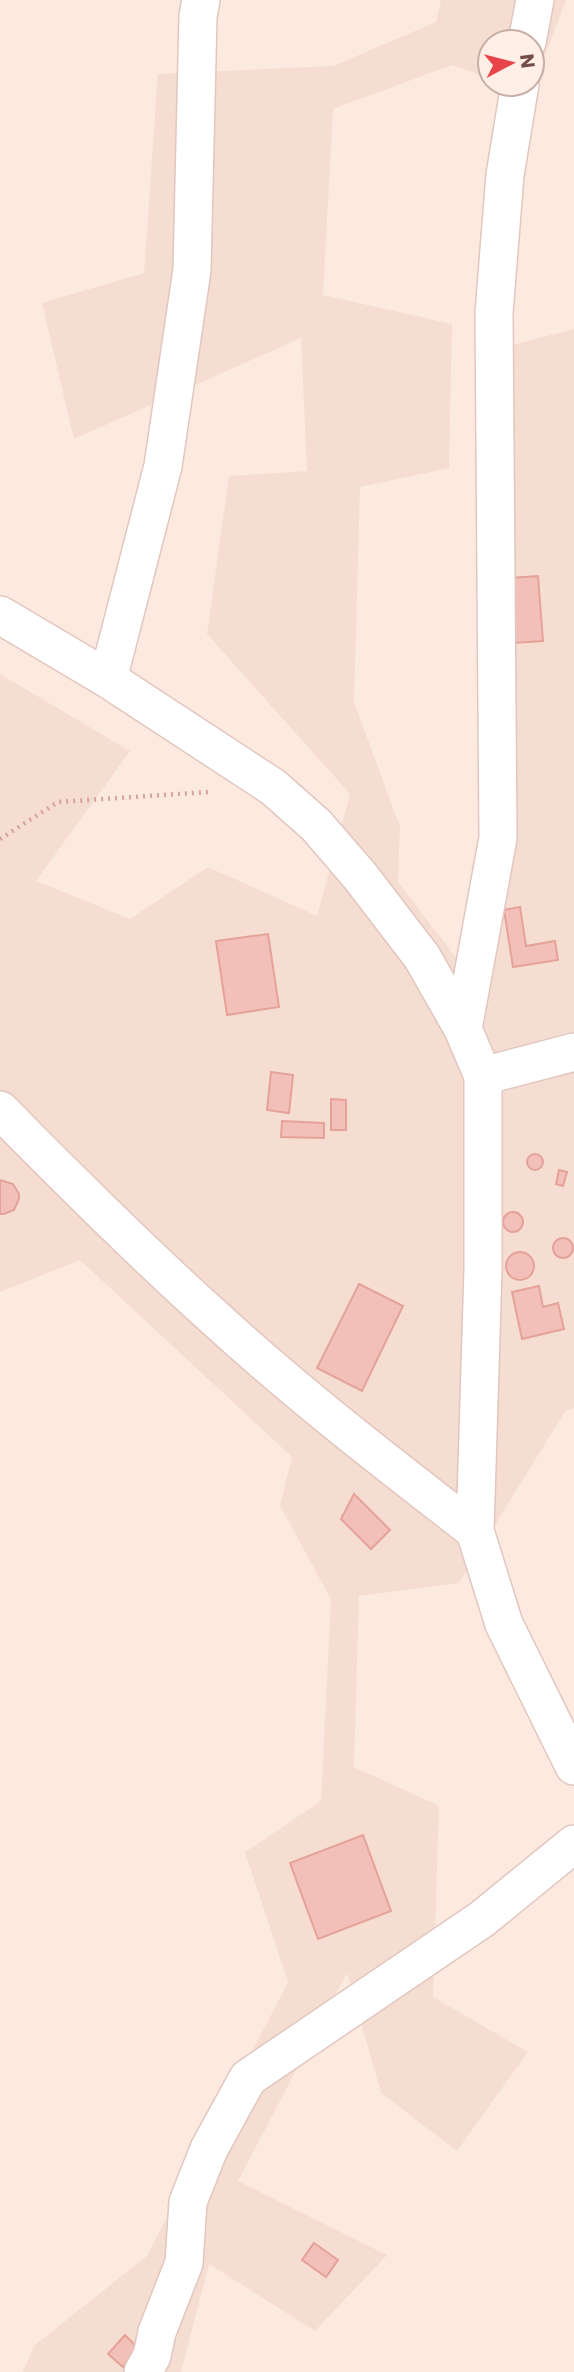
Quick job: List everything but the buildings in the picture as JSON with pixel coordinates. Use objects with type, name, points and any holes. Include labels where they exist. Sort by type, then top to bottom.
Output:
[{"type":"street","points":[[108,679],[163,466],[192,270],[198,16],[201,0]]},
{"type":"street","points":[[530,28],[535,0]]},
{"type":"street","points":[[463,1028],[498,838],[494,313],[505,175],[518,98]]},
{"type":"street","points":[[0,615],[108,679],[272,787],[316,825],[360,876],[422,957],[463,1028],[483,1076],[483,1270],[475,1531],[504,1624],[569,1738]]},
{"type":"street","points":[[483,1076],[574,1052]]},
{"type":"street","points":[[0,1110],[217,1320],[356,1438],[475,1531]]},
{"type":"street","points":[[143,2372],[152,2356],[158,2332],[184,2263],[188,2202],[209,2150],[248,2078],[482,1919],[574,1844]]},
{"type":"path","points":[[0,839],[58,802],[272,787]]},
{"type":"shaded area","points":[[441,0],[566,0],[546,53],[546,28],[476,28],[476,73],[452,65],[333,109],[323,295],[452,324],[449,468],[360,487],[354,702],[400,827],[398,882],[482,991],[504,347],[574,329],[574,1408],[566,1410],[459,1583],[359,1596],[354,1767],[439,1806],[433,1997],[528,2052],[457,2151],[381,2093],[347,1973],[238,2181],[387,2255],[315,2331],[209,2264],[181,2372],[23,2372],[34,2346],[147,2256],[288,1982],[245,1852],[321,1801],[331,1599],[280,1506],[292,1457],[80,1260],[0,1292],[0,674],[130,751],[36,881],[130,919],[208,867],[317,916],[350,794],[207,634],[229,476],[307,471],[301,338],[74,439],[42,303],[144,273],[158,74],[333,66],[436,22]]}]
